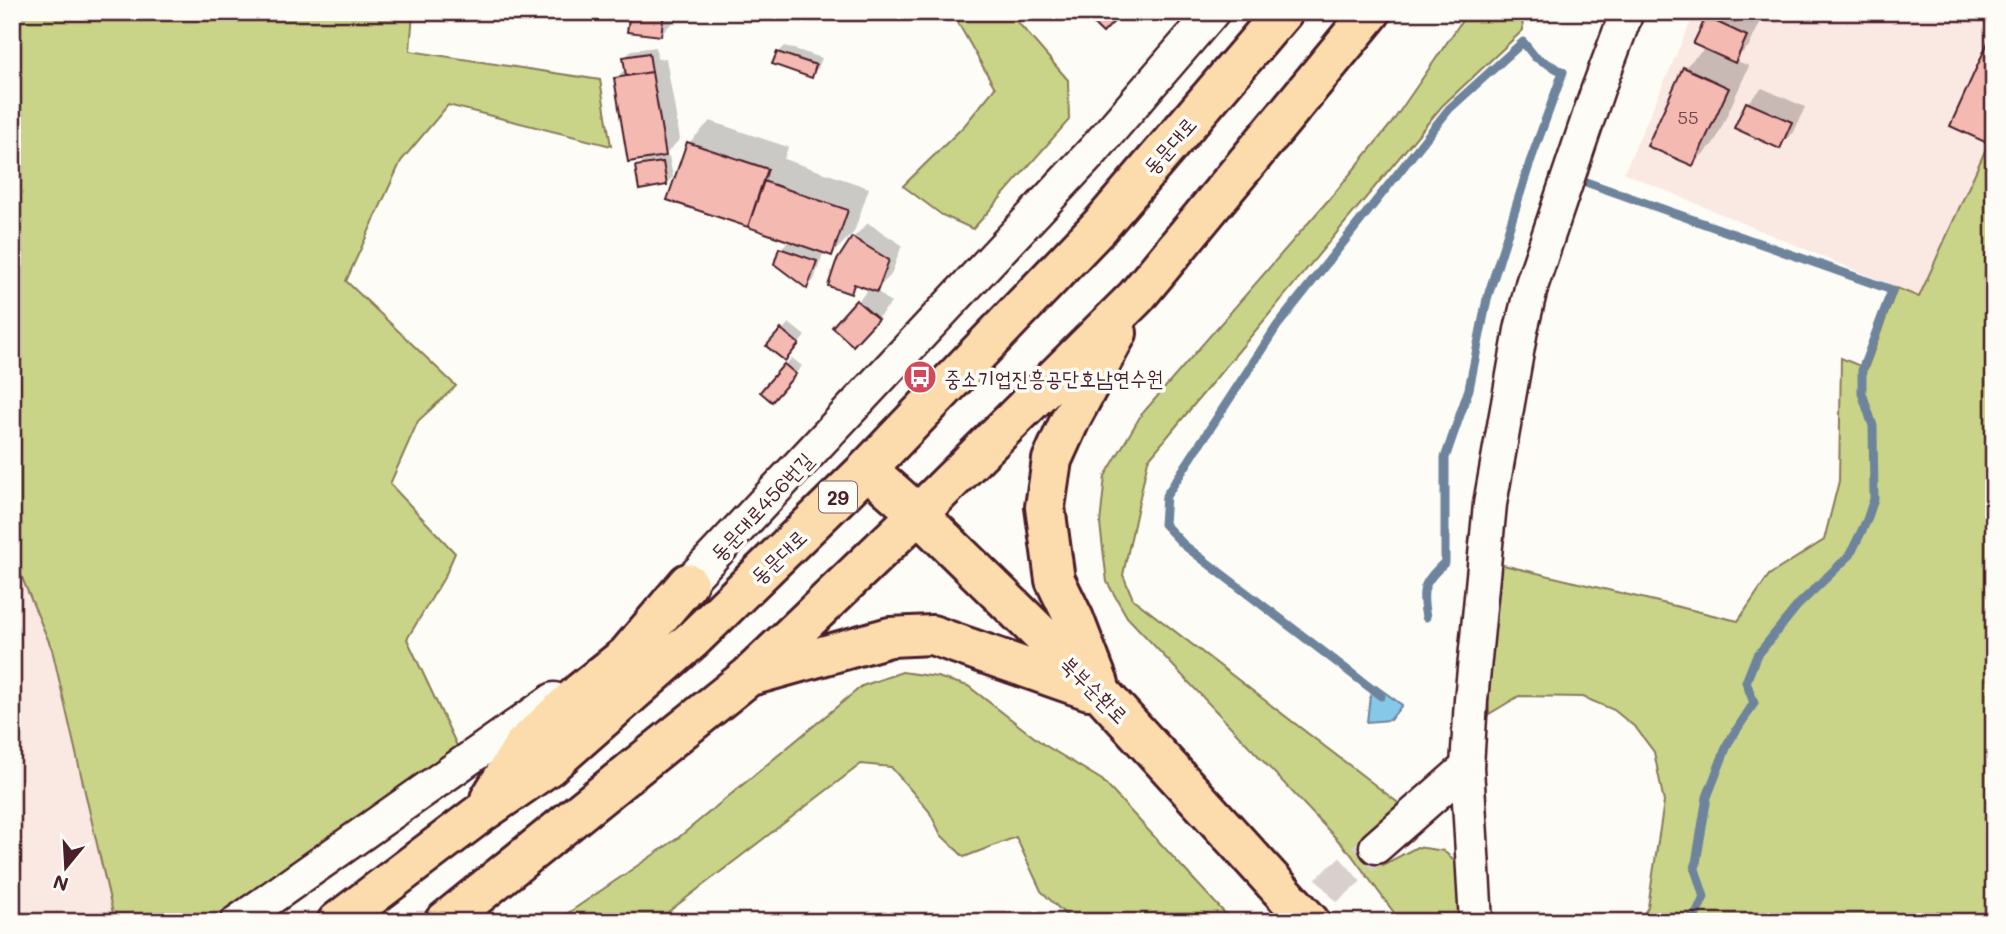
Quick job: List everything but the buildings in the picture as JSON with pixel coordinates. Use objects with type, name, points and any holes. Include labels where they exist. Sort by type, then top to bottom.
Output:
[{"type":"main road","name":"동문대로","points":[[337,922],[481,813],[549,766],[683,648],[867,469],[1100,226],[1283,12]]},
{"type":"main road","points":[[444,922],[749,676],[918,514],[1136,297],[1371,12]]},
{"type":"main road","points":[[1104,696],[1074,619],[1055,580],[1045,507],[1052,460],[1070,418],[1136,297]]},
{"type":"main road","name":"북부순환로","points":[[867,469],[918,514],[1104,696],[1310,922]]},
{"type":"main road","points":[[481,813],[523,746],[582,691],[627,655],[688,583]]},
{"type":"main road","points":[[749,676],[890,636],[932,635],[1104,696]]},
{"type":"street","name":"동문대로456번길","points":[[237,922],[567,690],[688,583],[1093,151],[1213,12]]},
{"type":"street","points":[[1476,922],[1467,767],[1490,503],[1531,284],[1627,12]]},
{"type":"street","points":[[1376,847],[1467,767]]},
{"type":"shaded area","points":[[1695,12],[1994,12],[1994,131],[1919,297],[1624,173]]},
{"type":"shaded area","points":[[12,554],[52,649],[115,922],[12,922]]},
{"type":"green space","points":[[12,12],[413,12],[410,51],[600,80],[611,146],[448,105],[401,161],[346,281],[456,386],[418,421],[390,484],[455,553],[445,576],[407,639],[459,750],[419,782],[217,922],[115,922],[52,649],[12,554]]},
{"type":"green space","points":[[952,12],[1009,12],[1068,80],[1069,120],[973,229],[942,215],[903,186],[964,126],[995,88]]},
{"type":"green space","points":[[1468,12],[1524,12],[1523,30],[1442,106],[1148,460],[1123,575],[1133,599],[1401,805],[1366,839],[1383,865],[1417,847],[1444,851],[1460,867],[1464,922],[1401,922],[1350,853],[1127,617],[1107,582],[1100,524],[1105,476],[1141,415],[1391,124]]},
{"type":"green space","points":[[1994,131],[1994,922],[1639,922],[1648,907],[1664,802],[1654,752],[1636,728],[1614,710],[1583,697],[1519,696],[1489,714],[1487,663],[1499,564],[1738,621],[1769,575],[1824,540],[1839,481],[1841,358],[1867,369],[1897,288],[1919,297]]},
{"type":"green space","points":[[902,672],[937,677],[968,686],[1043,744],[1102,780],[1233,922],[1073,922],[1041,891],[1016,837],[964,857],[941,835],[929,811],[891,767],[861,764],[655,922],[555,922],[678,838],[862,686]]},
{"type":"water","points":[[1376,686],[1402,705],[1390,720],[1367,722],[1370,696]]},
{"type":"waterway","points":[[1381,696],[1184,545],[1164,524],[1166,496],[1277,326],[1449,109],[1523,42],[1535,57],[1563,72],[1530,162],[1487,299],[1469,389],[1445,458],[1445,562],[1425,586],[1423,599],[1426,617]]},
{"type":"waterway","points":[[1583,181],[1892,290],[1862,370],[1862,393],[1873,426],[1874,499],[1850,555],[1798,605],[1756,657],[1746,682],[1754,703],[1728,743],[1707,797],[1695,869],[1704,897],[1696,915],[1687,922]]},
{"type":"tunnel","points":[[1290,922],[1376,847]]},
{"type":"place","name":"중소기업진흥공단호남연수원","points":[[920,377]]}]
